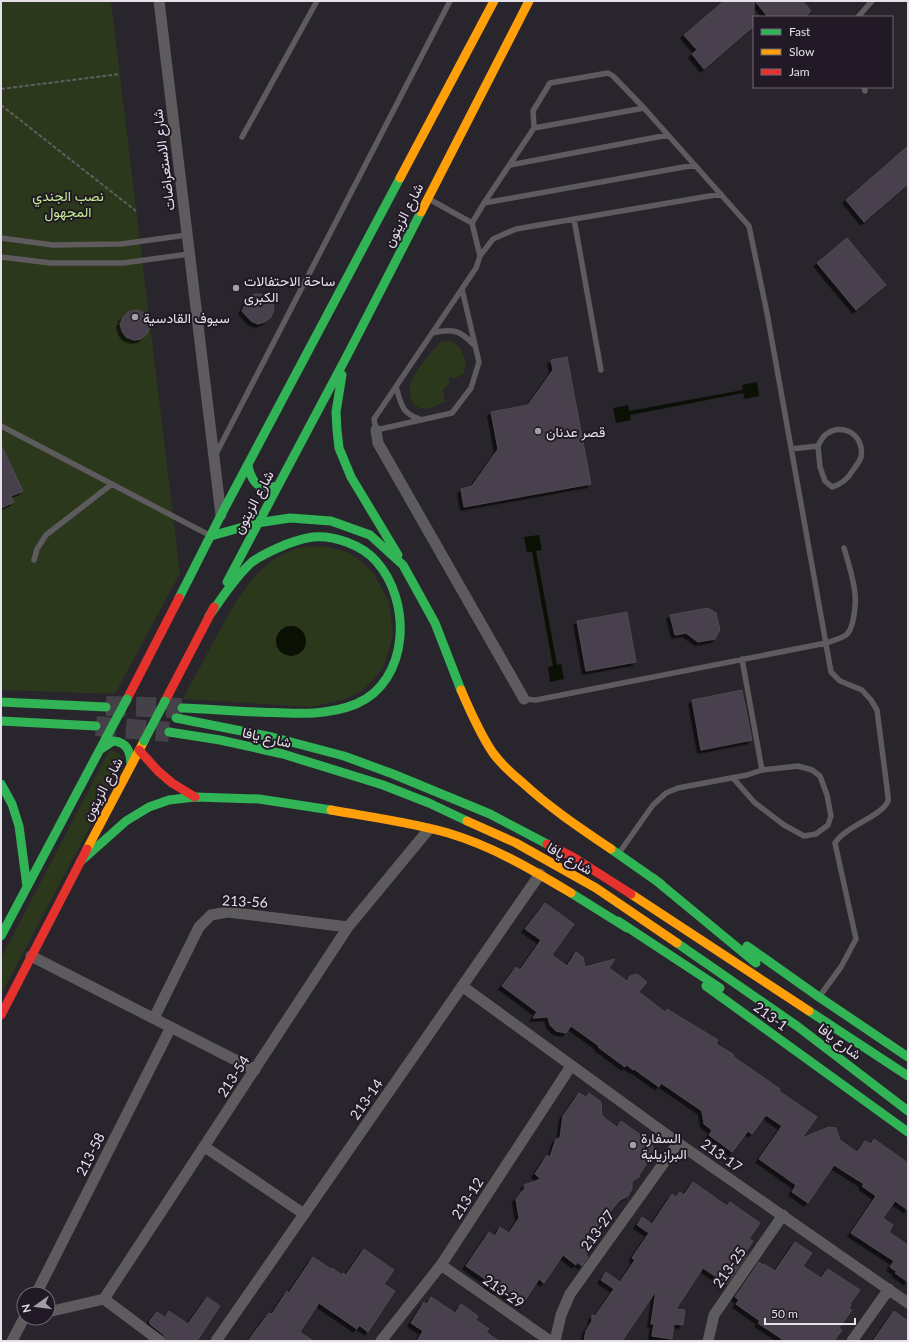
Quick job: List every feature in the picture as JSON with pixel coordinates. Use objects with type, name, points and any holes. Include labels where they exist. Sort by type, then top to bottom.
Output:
[{"type":"main road","name":"شارع الزيتون","points":[[1,936],[127,699],[221,515],[494,1]]},
{"type":"main road","name":"شارع الزيتون","points":[[1,1015],[131,763],[349,352],[528,2]]},
{"type":"main road","points":[[349,352],[338,389],[336,422],[340,448],[351,478],[379,521],[435,623],[469,709],[493,753],[509,771],[536,795],[570,821],[653,878],[819,997],[908,1057]]},
{"type":"main road","points":[[248,466],[250,475],[256,483],[266,488],[277,486]]},
{"type":"main road","points":[[211,536],[257,523],[290,518],[332,521],[370,536],[404,565]]},
{"type":"main road","points":[[182,708],[301,714],[320,713],[347,708],[370,697],[388,678],[396,659],[400,640],[400,622],[397,602],[389,581],[376,561],[360,548],[342,541],[324,537],[301,538],[265,554],[249,566],[227,591],[209,616]]},
{"type":"main road","points":[[1,702],[103,706]]},
{"type":"main road","name":"شارع يافا","points":[[176,718],[272,737],[344,756],[393,774],[490,814],[573,857],[908,1075]]},
{"type":"main road","points":[[1,720],[96,726]]},
{"type":"main road","name":"شارع يافا","points":[[169,732],[220,740],[283,754],[383,785],[429,803],[516,843],[596,888],[662,932],[797,1026],[908,1112]]},
{"type":"main road","points":[[100,749],[114,741],[122,742],[129,749],[131,763]]},
{"type":"main road","points":[[139,750],[158,771],[195,797]]},
{"type":"main road","points":[[1,784],[13,807],[24,852],[27,887]]},
{"type":"main road","points":[[80,862],[126,821],[149,807],[169,800],[195,797],[258,799],[332,810],[428,828],[479,844],[511,858],[540,874],[618,921],[776,1026]]},
{"type":"main road","points":[[653,878],[753,960],[908,1075]]},
{"type":"main road","name":"213-1","points":[[618,921],[908,1132]]},
{"type":"main road","points":[[809,1047],[908,1112]]},
{"type":"street","name":"شارع الاستعراضات","points":[[159,1],[221,515]]},
{"type":"street","points":[[376,430],[378,443],[524,699]]},
{"type":"street","name":"213-54","points":[[104,1299],[348,927],[428,828]]},
{"type":"street","name":"213-14","points":[[216,1341],[540,874]]},
{"type":"street","name":"213-56","points":[[154,1018],[199,927],[211,915],[228,912],[348,927]]},
{"type":"street","points":[[31,956],[255,1070]]},
{"type":"street","name":"213-17","points":[[462,986],[678,1143],[784,1215],[908,1303]]},
{"type":"street","name":"213-58","points":[[40,1286],[171,1027]]},
{"type":"street","name":"213-12","points":[[381,1341],[441,1265],[571,1066]]},
{"type":"street","name":"213-27","points":[[555,1341],[561,1315],[570,1294],[678,1143]]},
{"type":"street","points":[[204,1147],[304,1214]]},
{"type":"street","name":"213-25","points":[[708,1341],[714,1315],[784,1215]]},
{"type":"street","name":"213-29","points":[[441,1265],[550,1341]]},
{"type":"street","points":[[852,1341],[889,1289]]},
{"type":"street","points":[[56,1310],[104,1299],[160,1341]]},
{"type":"street","points":[[12,1341],[20,1326]]},
{"type":"lane","points":[[242,137],[317,1]]},
{"type":"lane","points":[[214,456],[450,1]]},
{"type":"lane","points":[[859,16],[872,1]]},
{"type":"lane","points":[[480,256],[472,223],[534,128],[533,111],[550,83],[608,74],[613,76],[644,108],[749,226],[831,672],[840,681],[862,690],[871,700],[876,710],[888,801],[881,810],[855,825],[835,843],[856,940],[841,967],[819,997]]},
{"type":"lane","points":[[534,128],[644,108]]},
{"type":"lane","points":[[510,165],[668,135]]},
{"type":"lane","points":[[484,203],[695,165]]},
{"type":"lane","points":[[462,289],[479,362],[471,388],[452,413],[376,430],[374,419],[476,268],[480,256],[494,239],[516,229],[721,194]]},
{"type":"lane","points":[[427,198],[472,223]]},
{"type":"lane","points":[[574,219],[601,370]]},
{"type":"lane","points":[[1,238],[53,245],[121,244],[187,235]]},
{"type":"lane","points":[[1,257],[51,263],[123,263],[189,254]]},
{"type":"lane","points":[[432,333],[446,330],[455,331],[475,346]]},
{"type":"lane","points":[[396,387],[402,405],[407,413],[412,417],[422,420]]},
{"type":"lane","points":[[1,426],[211,536]]},
{"type":"lane","points":[[844,430],[855,434],[861,446],[861,458],[843,484],[832,487],[825,481],[820,467],[818,446],[824,436],[832,431],[844,430]]},
{"type":"lane","points":[[791,449],[818,446]]},
{"type":"lane","points":[[34,560],[37,549],[46,535],[112,484]]},
{"type":"lane","points":[[524,699],[536,700],[742,660],[826,643],[846,635],[851,629],[854,614],[855,593],[844,548]]},
{"type":"lane","points":[[742,660],[762,770]]},
{"type":"lane","points":[[619,854],[653,805],[666,794],[678,788],[733,778],[762,770],[798,766],[812,770],[820,776],[827,795],[831,816],[828,825],[816,834],[804,836],[784,825],[754,802],[733,778]]},
{"type":"path","points":[[1,89],[120,74]]},
{"type":"path","points":[[1,105],[136,211]]},
{"type":"green space","name":"نصب الجندي المجهول","points":[[1,1],[111,1],[180,573],[115,694],[1,690]]},
{"type":"green space","points":[[450,340],[461,348],[466,364],[464,373],[456,378],[449,377],[449,384],[443,389],[445,402],[427,409],[419,408],[412,402],[410,397],[410,387],[413,377],[440,342]]},
{"type":"green space","points":[[316,546],[328,547],[347,552],[361,561],[374,574],[389,602],[393,635],[384,666],[375,678],[362,691],[343,700],[310,707],[184,699],[184,696],[226,619],[250,582],[260,571],[283,554],[298,548]]},
{"type":"green space","points":[[113,750],[122,757],[124,762],[1,995],[1,958],[109,751]]},
{"type":"shaded area","points":[[757,382],[759,396],[745,399],[743,393],[630,415],[631,420],[616,423],[613,408],[628,405],[629,411],[743,390],[742,385]]},
{"type":"shaded area","points":[[539,535],[542,550],[536,551],[557,665],[561,664],[564,679],[550,682],[548,667],[553,666],[532,552],[527,552],[524,537]]},
{"type":"shaded area","points":[[291,626],[302,630],[306,641],[302,652],[291,656],[280,652],[276,641],[280,630]]},
{"type":"building","points":[[724,1],[754,1],[753,27],[704,69],[692,54],[697,50],[684,35]]},
{"type":"building","points":[[755,1],[803,1],[811,11],[806,16],[767,16]]},
{"type":"building","points":[[908,146],[908,184],[864,222],[846,200]]},
{"type":"building","points":[[847,238],[886,285],[856,310],[817,263]]},
{"type":"building","points":[[254,294],[261,294],[268,297],[273,303],[274,310],[271,317],[265,322],[258,324],[251,321],[242,311],[248,299]]},
{"type":"building","points":[[136,310],[143,312],[152,322],[147,334],[141,339],[134,340],[126,337],[120,324],[123,317],[128,312]]},
{"type":"building","name":"قصر عدنان","points":[[567,357],[591,484],[464,507],[461,489],[472,486],[498,449],[491,412],[528,405],[553,370],[551,360]]},
{"type":"building","points":[[1,445],[23,491],[11,496],[14,502],[1,508]]},
{"type":"building","points":[[708,608],[716,613],[720,630],[715,639],[698,642],[686,633],[675,635],[670,615]]},
{"type":"building","points":[[627,612],[636,662],[586,671],[577,621]]},
{"type":"building","points":[[742,690],[752,740],[701,750],[692,700]]},
{"type":"building","points":[[545,903],[574,924],[552,955],[567,966],[576,952],[583,957],[585,967],[615,959],[609,968],[627,981],[630,976],[637,974],[647,982],[639,992],[665,1012],[667,1009],[718,1040],[716,1044],[733,1054],[734,1057],[780,1089],[779,1091],[817,1117],[802,1138],[829,1127],[836,1128],[840,1140],[857,1152],[865,1141],[871,1144],[874,1139],[908,1163],[908,1210],[895,1201],[883,1218],[893,1225],[889,1232],[908,1245],[908,1282],[895,1273],[897,1272],[890,1267],[894,1261],[851,1233],[876,1196],[862,1186],[864,1184],[834,1165],[808,1203],[792,1192],[796,1185],[759,1159],[782,1126],[766,1115],[752,1134],[748,1131],[732,1152],[709,1135],[712,1130],[704,1124],[702,1111],[661,1083],[659,1087],[634,1069],[633,1070],[627,1065],[625,1067],[571,1026],[566,1033],[556,1031],[550,1025],[548,1017],[533,1018],[537,1012],[502,986],[516,967],[520,970],[541,940],[525,929]]},
{"type":"building","points":[[579,1093],[586,1097],[589,1093],[601,1102],[602,1115],[607,1120],[617,1127],[621,1121],[652,1143],[654,1153],[639,1175],[640,1176],[632,1182],[632,1189],[628,1196],[619,1201],[604,1219],[606,1226],[601,1227],[593,1238],[596,1241],[586,1255],[588,1257],[582,1266],[577,1262],[576,1265],[563,1255],[544,1283],[539,1279],[522,1305],[498,1289],[495,1292],[485,1285],[488,1281],[466,1266],[489,1232],[495,1236],[500,1227],[509,1233],[519,1218],[516,1199],[525,1188],[524,1185],[541,1179],[535,1174],[547,1155],[550,1157],[556,1139],[560,1138],[563,1116]]},
{"type":"building","points":[[693,1182],[727,1206],[730,1202],[760,1223],[749,1239],[753,1241],[745,1253],[747,1255],[727,1284],[703,1268],[676,1309],[685,1310],[683,1325],[674,1324],[672,1339],[652,1336],[654,1324],[651,1324],[656,1291],[622,1341],[584,1341],[586,1331],[592,1321],[592,1315],[595,1316],[614,1289],[601,1280],[606,1272],[620,1282],[635,1260],[632,1258],[649,1233],[637,1225],[642,1217],[652,1224],[672,1194],[676,1197],[680,1192],[684,1195]]},
{"type":"building","points":[[795,1242],[812,1253],[803,1266],[821,1278],[828,1269],[860,1290],[850,1304],[851,1305],[849,1308],[852,1310],[839,1328],[842,1330],[834,1341],[785,1341],[758,1323],[760,1321],[736,1304],[739,1300],[735,1297],[759,1262],[775,1271]]},
{"type":"building","points":[[364,1249],[394,1270],[384,1284],[395,1291],[368,1332],[359,1325],[357,1329],[319,1303],[300,1332],[313,1341],[248,1341],[269,1313],[272,1314],[287,1291],[289,1293],[313,1257],[342,1275],[343,1273],[346,1275]]},
{"type":"building","points":[[207,1297],[220,1306],[197,1341],[167,1341],[164,1335],[149,1322],[157,1312],[165,1317],[169,1311],[188,1324]]},
{"type":"building","points":[[431,1297],[455,1313],[461,1304],[478,1316],[476,1320],[489,1329],[486,1332],[499,1341],[417,1341],[423,1331],[411,1323],[424,1302],[427,1304]]},
{"type":"building","points":[[894,1311],[908,1321],[908,1341],[873,1341]]},
{"type":"tunnel","points":[[106,706],[182,708]]},
{"type":"tunnel","points":[[96,726],[169,732]]},
{"type":"traffic: fast","points":[[179,598],[221,515],[400,178]]},
{"type":"traffic: fast","points":[[227,582],[349,352],[421,212]]},
{"type":"traffic: fast","points":[[342,375],[336,412],[339,448],[351,477],[398,555]]},
{"type":"traffic: fast","points":[[248,466],[252,477],[257,484],[265,487],[277,486]]},
{"type":"traffic: fast","points":[[211,536],[257,523],[290,518],[331,521],[370,535],[403,565],[435,623],[461,690]]},
{"type":"traffic: fast","points":[[182,708],[294,713],[319,713],[344,708],[356,704],[374,693],[387,678],[396,659],[400,639],[400,618],[396,597],[388,578],[376,561],[363,550],[347,542],[330,538],[313,537],[300,540],[287,544],[256,559],[234,581],[209,616]]},
{"type":"traffic: fast","points":[[106,738],[127,699]]},
{"type":"traffic: fast","points":[[144,741],[165,701]]},
{"type":"traffic: fast","points":[[1,702],[106,707]]},
{"type":"traffic: fast","points":[[176,718],[272,737],[344,756],[393,774],[490,814],[547,844]]},
{"type":"traffic: fast","points":[[1,721],[96,726]]},
{"type":"traffic: fast","points":[[169,732],[220,740],[283,754],[383,785],[429,803],[467,821]]},
{"type":"traffic: fast","points":[[1,936],[106,738]]},
{"type":"traffic: fast","points":[[101,749],[113,741],[122,743],[129,751],[131,763]]},
{"type":"traffic: fast","points":[[1,784],[12,804],[19,826],[27,887]]},
{"type":"traffic: fast","points":[[80,862],[126,821],[149,807],[169,800],[195,797],[259,799],[331,810]]},
{"type":"traffic: fast","points":[[611,849],[661,884]]},
{"type":"traffic: fast","points":[[653,878],[756,963]]},
{"type":"traffic: fast","points":[[571,893],[627,928]]},
{"type":"traffic: fast","points":[[618,921],[720,988]]},
{"type":"traffic: fast","points":[[677,943],[797,1026],[908,1111]]},
{"type":"traffic: fast","points":[[747,946],[908,1057]]},
{"type":"traffic: fast","points":[[706,986],[908,1132]]},
{"type":"traffic: fast","points":[[809,1011],[908,1076]]},
{"type":"traffic: slow","points":[[400,178],[494,1]]},
{"type":"traffic: slow","points":[[421,212],[529,1]]},
{"type":"traffic: slow","points":[[461,690],[484,738],[493,753],[503,765],[533,792],[611,849]]},
{"type":"traffic: slow","points":[[87,849],[144,741]]},
{"type":"traffic: slow","points":[[331,810],[419,826],[464,838],[496,851],[571,893]]},
{"type":"traffic: slow","points":[[467,821],[516,843],[596,888],[677,943]]},
{"type":"traffic: slow","points":[[631,894],[809,1011]]},
{"type":"traffic: jam","points":[[127,699],[179,598]]},
{"type":"traffic: jam","points":[[165,701],[214,607]]},
{"type":"traffic: jam","points":[[139,750],[158,771],[172,783],[195,797]]},
{"type":"traffic: jam","points":[[547,844],[573,857],[631,894]]},
{"type":"traffic: jam","points":[[1,1015],[87,849]]},
{"type":"place","name":"ساحة الاحتفالات الكبرى","points":[[236,288]]},
{"type":"place","name":"سيوف القادسية","points":[[135,317]]},
{"type":"place","name":"قصر عدنان","points":[[538,431]]},
{"type":"place","name":"السفارة البرازيلية","points":[[633,1145]]}]
